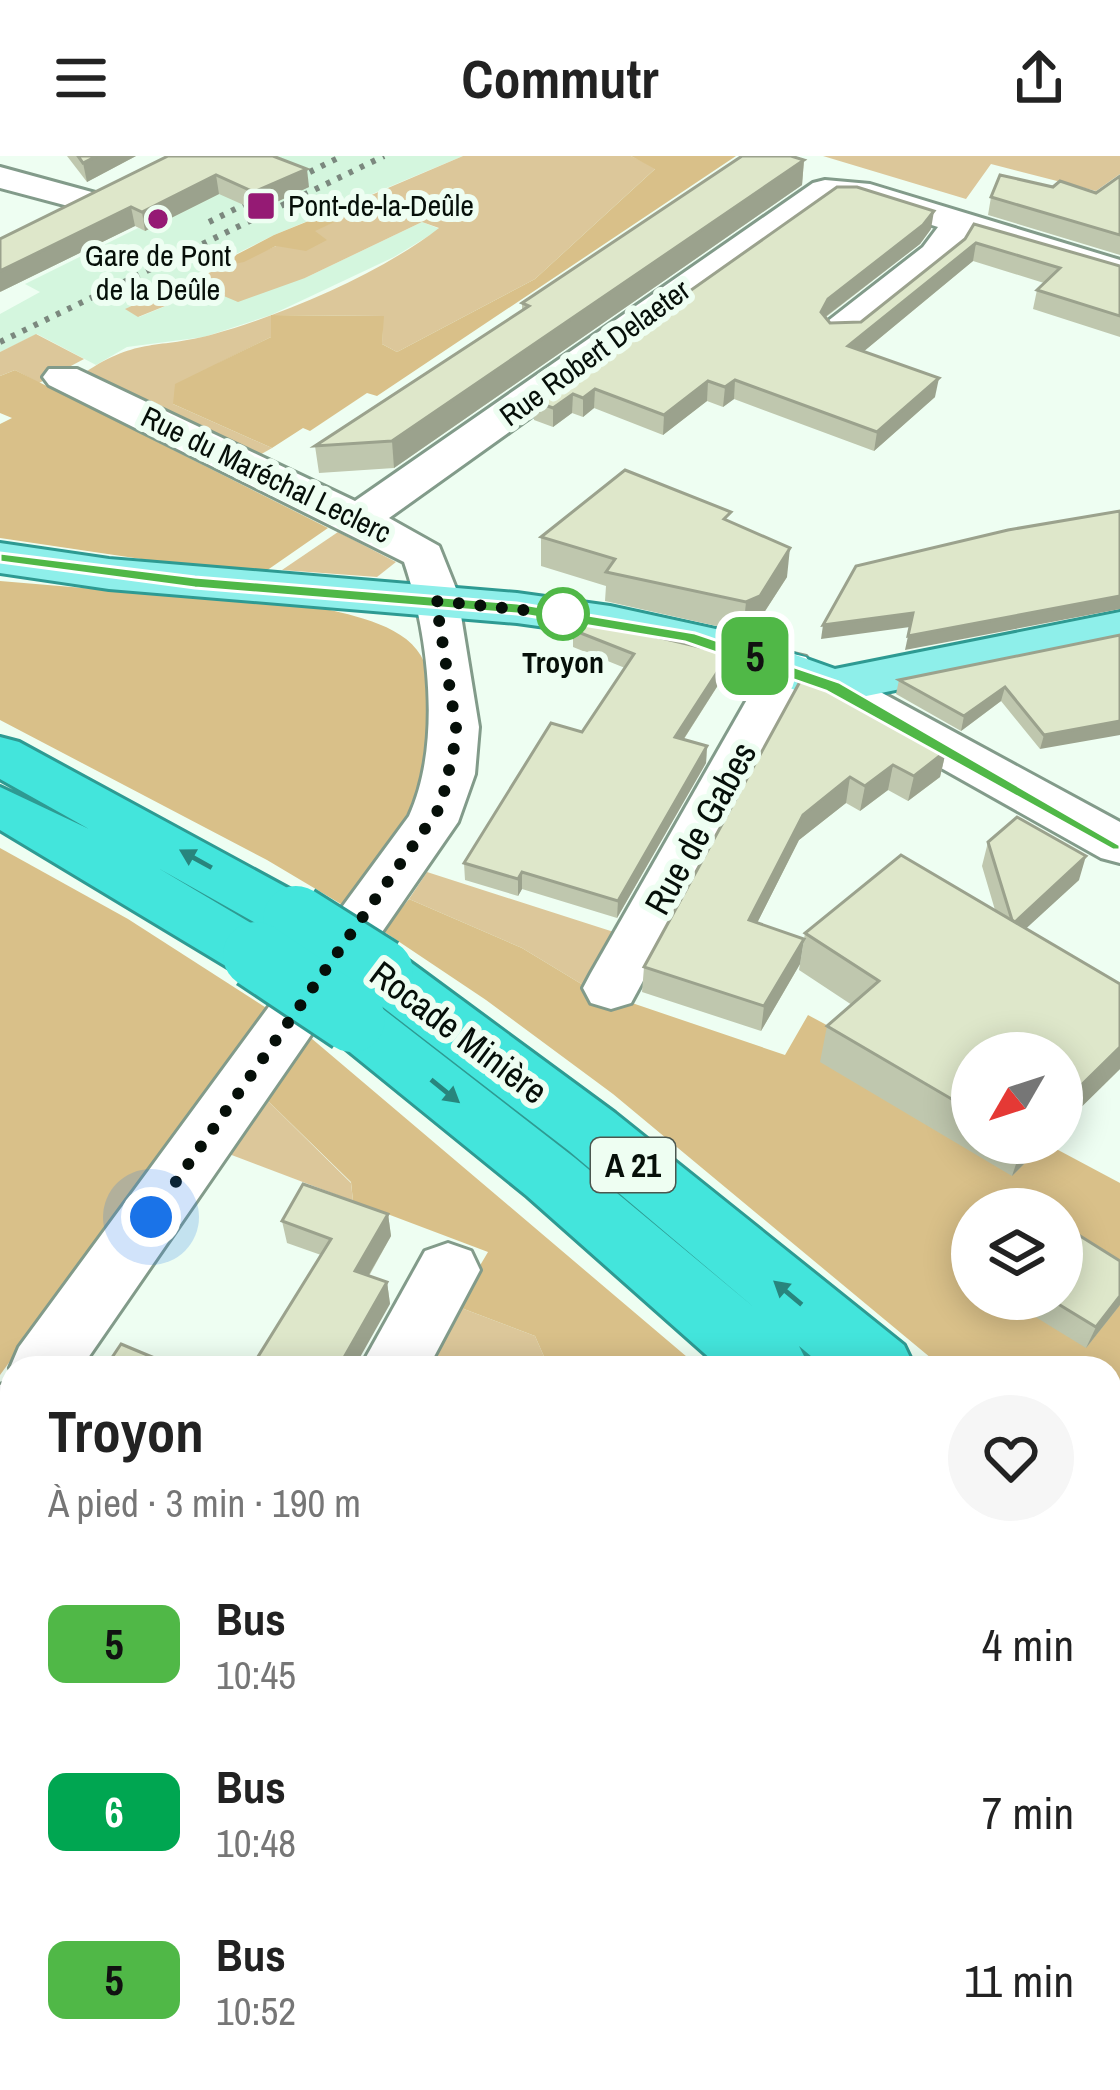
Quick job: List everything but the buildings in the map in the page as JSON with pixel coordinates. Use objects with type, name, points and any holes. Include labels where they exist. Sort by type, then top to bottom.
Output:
[{"type":"highway","name":"A 21","points":[[0,754],[366,996]]},
{"type":"highway","name":"A 21","points":[[0,806],[100,860],[276,937]]},
{"type":"highway","name":"Rocade Minière","points":[[366,996],[551,1177],[759,1356]]},
{"type":"highway","name":"Rocade Minière","points":[[366,996],[592,1132],[863,1356]]},
{"type":"main road","points":[[0,558],[126,576],[436,601],[644,627],[811,677],[1120,628]]},
{"type":"street","points":[[0,177],[100,194],[33,229]]},
{"type":"street","name":"Rue Robert Delaeter","points":[[355,519],[400,494],[818,194],[834,188],[858,190],[963,224]]},
{"type":"street","points":[[842,329],[946,246],[939,244],[963,224],[1120,272]]},
{"type":"street","name":"Rue du Maréchal Leclerc","points":[[51,1356],[441,806],[457,734],[436,601],[423,556],[63,376]]},
{"type":"street","points":[[811,677],[1120,844]]},
{"type":"street","name":"Rue de Gabes","points":[[610,988],[811,677]]},
{"type":"street","points":[[400,1356],[448,1270]]},
{"type":"shaded area","points":[[263,156],[463,156],[274,235],[126,309],[139,317],[207,289],[305,278],[422,222],[440,229],[394,257],[271,315],[204,337],[127,347],[96,365],[37,334],[0,352],[0,314],[40,292],[25,284],[138,228],[145,230],[181,213]]},
{"type":"shaded area","points":[[463,156],[631,156],[656,168],[535,279],[397,352],[382,344],[383,316],[272,315],[271,337],[219,363],[173,404],[272,448],[251,460],[84,373],[135,349],[214,334],[271,315],[389,261],[439,228],[422,222],[305,278],[238,302],[207,289],[138,317],[125,309],[355,212],[348,205]]},
{"type":"shaded area","points":[[631,156],[736,156],[377,396],[367,393],[310,431],[303,428],[272,448],[173,404],[175,384],[271,337],[271,315],[384,316],[382,344],[397,352],[535,279],[655,169]]},
{"type":"shaded area","points":[[823,156],[1120,156],[1120,174],[1096,191],[991,164],[966,199]]},
{"type":"shaded area","points":[[348,205],[356,212],[315,231],[327,240],[306,251],[276,246],[244,262],[209,269],[274,235]]},
{"type":"shaded area","points":[[36,334],[84,359],[39,383],[15,370],[0,376],[0,352]]},
{"type":"shaded area","points":[[15,370],[328,528],[266,571],[148,560],[0,538],[0,424],[12,418],[0,413],[0,376]]},
{"type":"shaded area","points":[[338,532],[396,562],[377,577],[282,570]]},
{"type":"shaded area","points":[[0,581],[320,608],[379,624],[406,639],[424,662],[427,675],[434,728],[431,757],[397,836],[346,907],[267,860],[0,720]]},
{"type":"shaded area","points":[[0,848],[128,919],[268,1009],[14,1356],[0,1356]]},
{"type":"shaded area","points":[[427,872],[620,934],[588,988],[522,948],[409,899]]},
{"type":"shaded area","points":[[409,899],[522,948],[588,988],[785,1055],[808,1015],[951,1092],[951,1164],[1083,1163],[1120,1183],[1120,1356],[929,1356],[613,1094],[383,931]]},
{"type":"shaded area","points":[[311,1038],[686,1356],[544,1356],[535,1336],[456,1306],[488,1252],[353,1201],[351,1182],[267,1100]]},
{"type":"shaded area","points":[[267,1100],[351,1183],[353,1201],[229,1154]]},
{"type":"shaded area","points":[[456,1306],[535,1336],[544,1356],[426,1356]]},
{"type":"railway","points":[[209,222],[342,156]]},
{"type":"railway","points":[[0,342],[384,156]]},
{"type":"bus line","name":"5","points":[[0,558],[109,574],[517,608],[667,631],[758,657],[832,686],[1120,845]]},
{"type":"place","name":"Pont-de-la-Deûle","points":[[261,206]]},
{"type":"place","name":"Gare de Pont de la Deûle","points":[[158,219]]},
{"type":"place","name":"Troyon","points":[[563,614]]},
{"type":"route","points":[[151,1217],[441,806],[457,734],[436,601],[563,614]]}]
